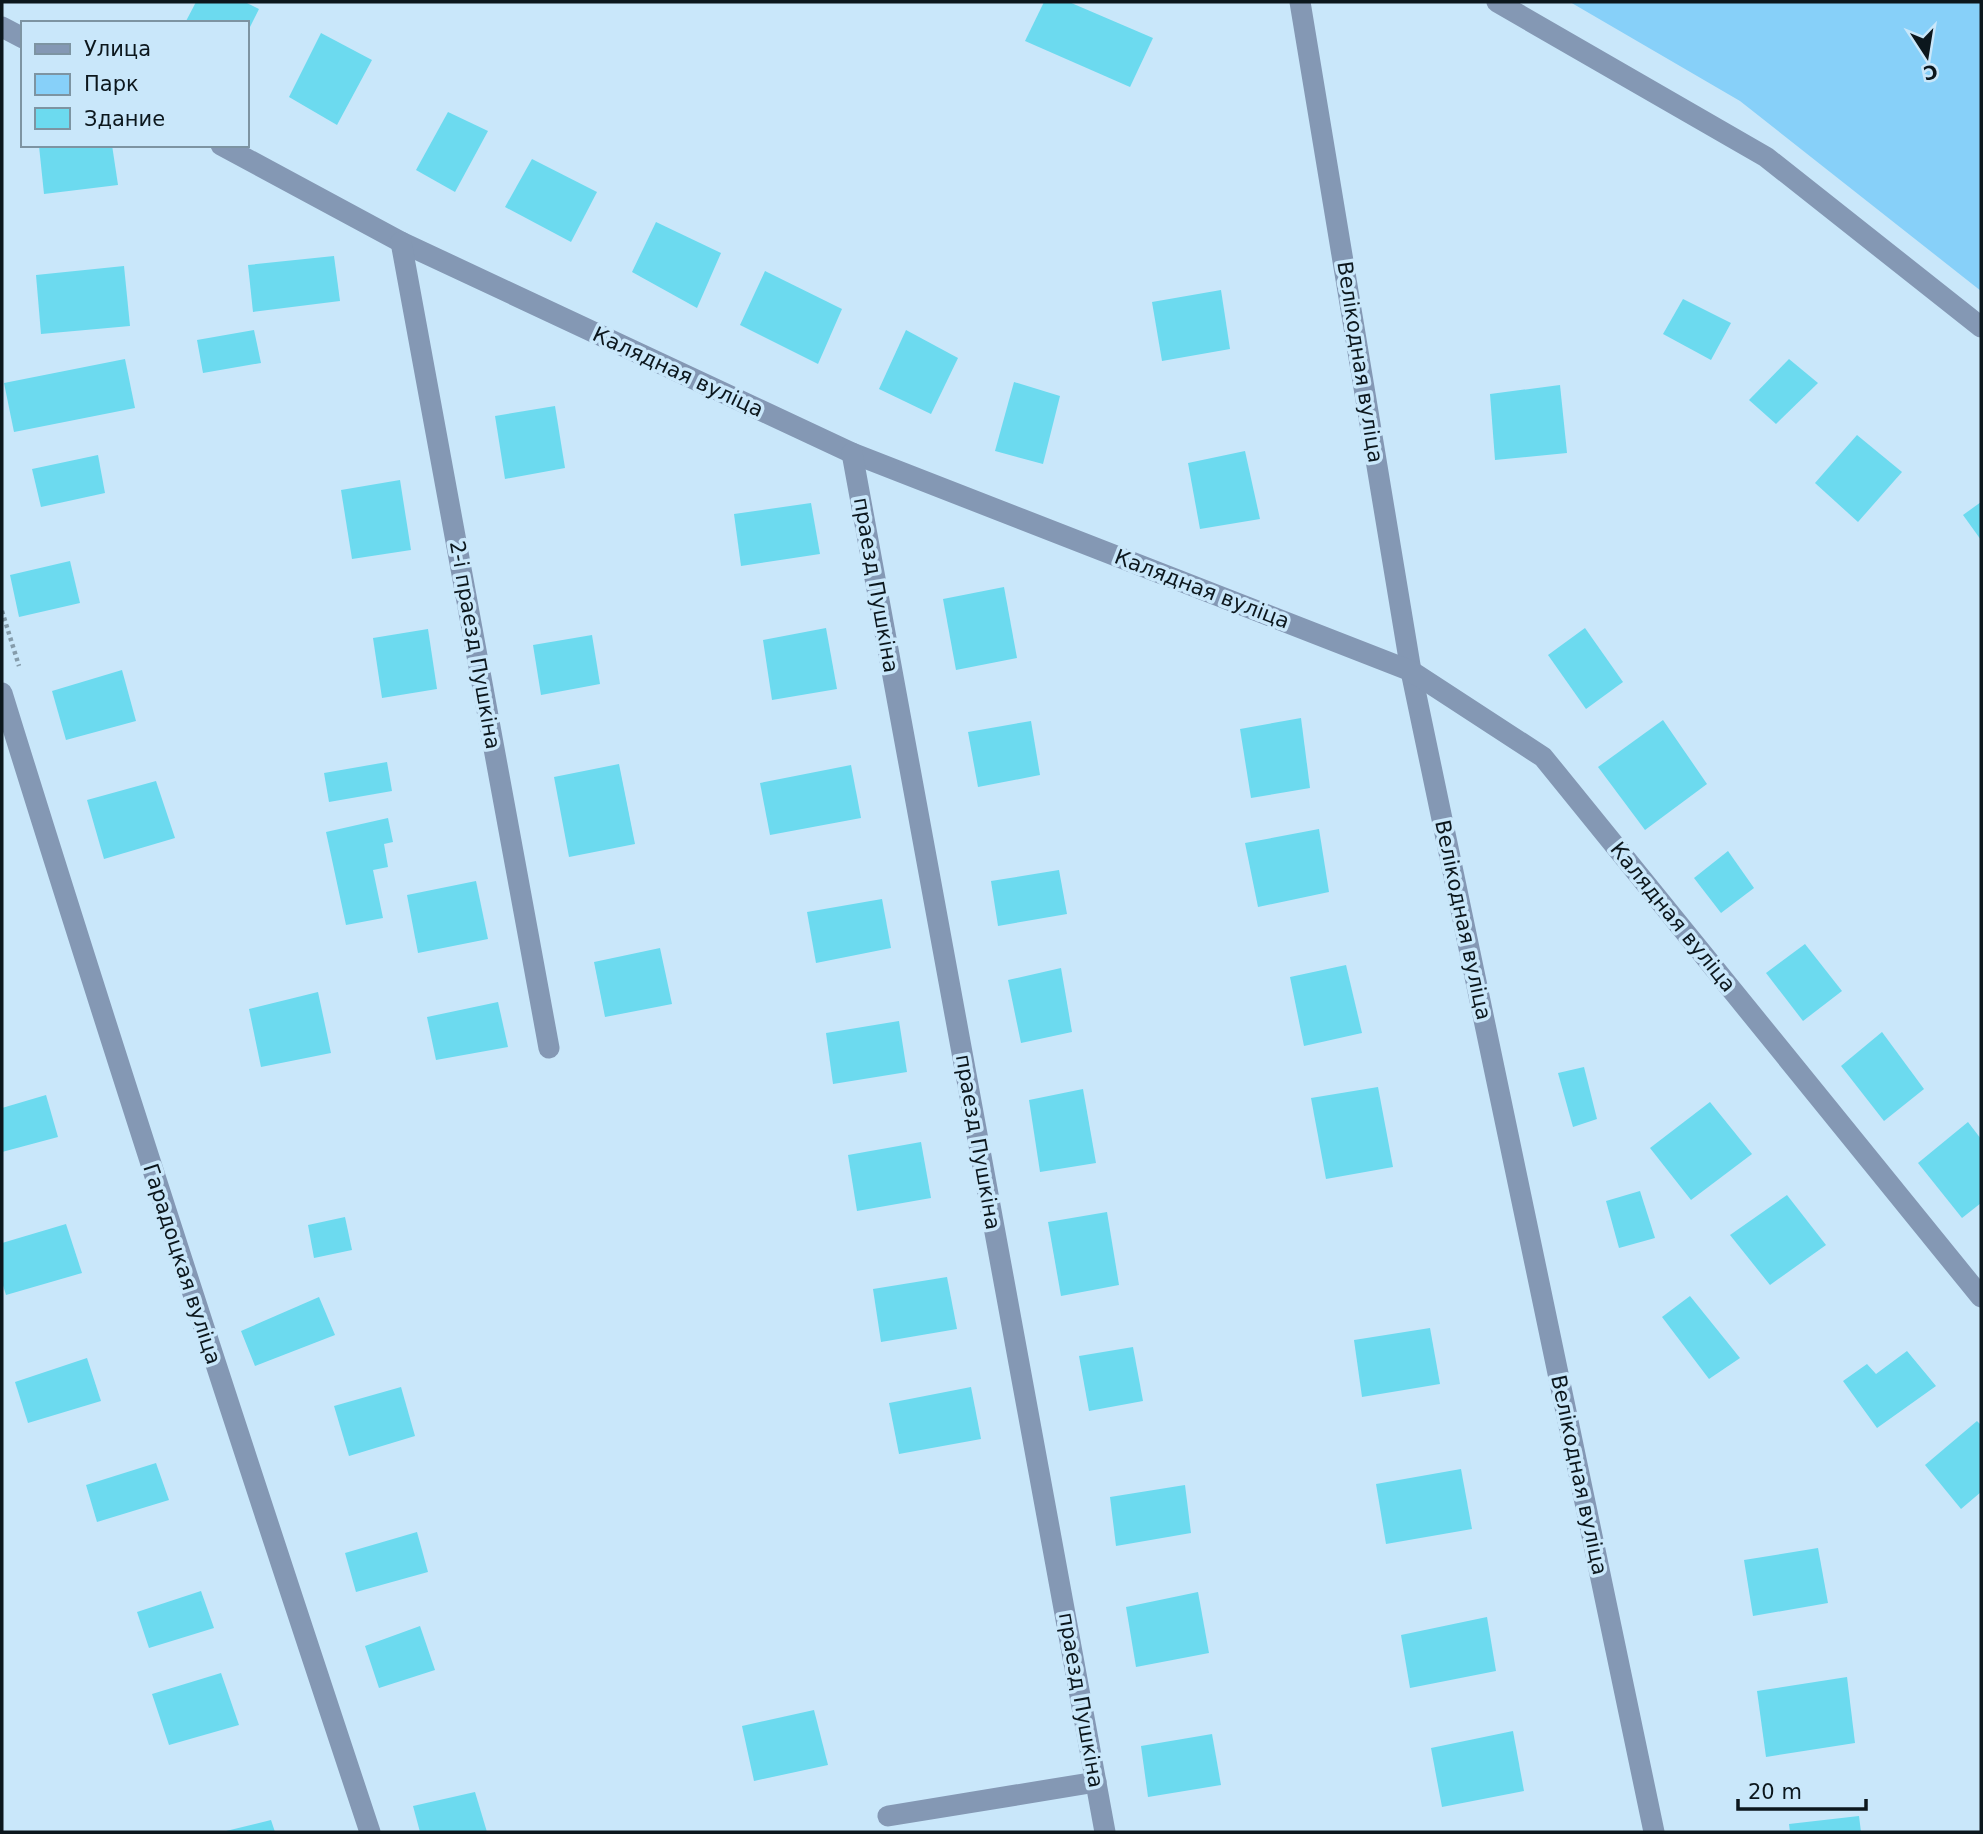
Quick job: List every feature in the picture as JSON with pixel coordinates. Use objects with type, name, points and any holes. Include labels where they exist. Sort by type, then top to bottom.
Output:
[{"type":"street","name":"Велікодная вуліца","points":[[1300,2],[1411,671],[1654,1832]]},
{"type":"street","points":[[1497,2],[1766,157],[1981,327]]},
{"type":"street","points":[[2,27],[21,37]]},
{"type":"street","name":"Калядная вуліца","points":[[225,147],[401,242],[852,453],[1411,671],[1543,757],[1981,1297]]},
{"type":"street","name":"2-і праезд Пушкіна","points":[[401,242],[549,1048]]},
{"type":"street","name":"праезд Пушкіна","points":[[852,453],[1105,1832]]},
{"type":"street","name":"Гарадоцкая вуліца","points":[[2,693],[218,1374],[370,1832]]},
{"type":"street","points":[[888,1816],[1096,1782]]},
{"type":"green space","points":[[1570,2],[1981,2],[1981,291],[1740,101]]},
{"type":"building","points":[[196,2],[245,2],[259,9],[248,31],[248,21],[186,21]]},
{"type":"building","points":[[1044,2],[1069,2],[1153,38],[1130,87],[1025,41]]},
{"type":"building","points":[[321,33],[372,60],[337,125],[289,97]]},
{"type":"building","points":[[448,112],[488,131],[455,192],[416,170]]},
{"type":"building","points":[[39,147],[112,147],[118,185],[44,194]]},
{"type":"building","points":[[532,159],[597,192],[571,242],[505,207]]},
{"type":"building","points":[[656,222],[721,253],[697,308],[632,272]]},
{"type":"building","points":[[334,256],[340,301],[253,312],[248,265]]},
{"type":"building","points":[[124,266],[130,326],[41,334],[36,275]]},
{"type":"building","points":[[765,271],[842,309],[818,364],[740,325]]},
{"type":"building","points":[[1221,290],[1230,349],[1162,361],[1152,302]]},
{"type":"building","points":[[1683,299],[1731,323],[1711,360],[1663,334]]},
{"type":"building","points":[[254,330],[261,363],[203,373],[197,340]]},
{"type":"building","points":[[906,330],[958,358],[931,414],[879,389]]},
{"type":"building","points":[[125,359],[135,408],[14,432],[4,383]]},
{"type":"building","points":[[1789,359],[1818,383],[1776,424],[1749,400]]},
{"type":"building","points":[[1014,382],[1060,396],[1043,464],[995,451]]},
{"type":"building","points":[[1560,385],[1567,453],[1495,460],[1490,394]]},
{"type":"building","points":[[555,406],[565,468],[505,479],[495,416]]},
{"type":"building","points":[[1857,435],[1902,472],[1858,522],[1815,483]]},
{"type":"building","points":[[1245,451],[1260,519],[1200,529],[1188,463]]},
{"type":"building","points":[[98,455],[105,493],[41,507],[32,469]]},
{"type":"building","points":[[400,480],[411,550],[352,559],[341,490]]},
{"type":"building","points":[[1981,502],[1981,540],[1963,515]]},
{"type":"building","points":[[811,503],[820,554],[741,566],[734,514]]},
{"type":"building","points":[[70,561],[80,603],[19,617],[10,575]]},
{"type":"building","points":[[1004,587],[1017,658],[956,670],[943,599]]},
{"type":"building","points":[[826,628],[837,689],[772,700],[763,640]]},
{"type":"building","points":[[1585,628],[1623,682],[1586,709],[1548,655]]},
{"type":"building","points":[[428,629],[437,689],[382,698],[373,638]]},
{"type":"building","points":[[592,635],[600,684],[541,695],[533,645]]},
{"type":"building","points":[[122,670],[136,721],[66,740],[52,691]]},
{"type":"building","points":[[1301,718],[1310,788],[1251,798],[1240,729]]},
{"type":"building","points":[[1663,720],[1707,784],[1645,830],[1598,767]]},
{"type":"building","points":[[1031,721],[1040,775],[978,787],[968,732]]},
{"type":"building","points":[[387,762],[392,791],[329,802],[324,773]]},
{"type":"building","points":[[619,764],[635,844],[569,857],[554,777]]},
{"type":"building","points":[[851,765],[861,818],[770,835],[760,783]]},
{"type":"building","points":[[156,781],[175,838],[104,859],[87,800]]},
{"type":"building","points":[[388,818],[393,842],[384,844],[388,867],[373,870],[383,918],[346,925],[326,832]]},
{"type":"building","points":[[1319,829],[1329,892],[1258,907],[1245,843]]},
{"type":"building","points":[[1728,851],[1754,888],[1721,913],[1694,878]]},
{"type":"building","points":[[1059,870],[1067,914],[998,926],[991,881]]},
{"type":"building","points":[[476,881],[488,939],[418,953],[407,895]]},
{"type":"building","points":[[882,899],[891,948],[816,963],[807,912]]},
{"type":"building","points":[[1805,944],[1842,991],[1803,1021],[1766,973]]},
{"type":"building","points":[[660,948],[672,1004],[605,1017],[594,962]]},
{"type":"building","points":[[1346,965],[1362,1033],[1304,1046],[1290,977]]},
{"type":"building","points":[[1061,968],[1072,1032],[1021,1043],[1008,980]]},
{"type":"building","points":[[318,992],[331,1053],[261,1067],[249,1009]]},
{"type":"building","points":[[498,1002],[508,1047],[436,1060],[427,1017]]},
{"type":"building","points":[[899,1021],[907,1072],[833,1084],[826,1033]]},
{"type":"building","points":[[1882,1032],[1924,1089],[1884,1121],[1841,1066]]},
{"type":"building","points":[[1584,1067],[1597,1119],[1573,1127],[1558,1073]]},
{"type":"building","points":[[1378,1087],[1393,1167],[1326,1179],[1311,1098]]},
{"type":"building","points":[[1083,1089],[1096,1163],[1040,1172],[1029,1100]]},
{"type":"building","points":[[46,1095],[58,1137],[2,1152],[2,1108]]},
{"type":"building","points":[[1710,1102],[1752,1154],[1691,1200],[1650,1148]]},
{"type":"building","points":[[1968,1122],[1981,1139],[1981,1203],[1962,1218],[1918,1163]]},
{"type":"building","points":[[921,1142],[931,1198],[857,1211],[848,1155]]},
{"type":"building","points":[[1640,1191],[1655,1238],[1619,1248],[1606,1201]]},
{"type":"building","points":[[1787,1195],[1826,1245],[1770,1285],[1730,1235]]},
{"type":"building","points":[[1107,1212],[1119,1285],[1061,1296],[1048,1222]]},
{"type":"building","points":[[345,1217],[352,1250],[314,1258],[308,1225]]},
{"type":"building","points":[[66,1224],[82,1273],[6,1295],[2,1282],[2,1243]]},
{"type":"building","points":[[947,1277],[957,1329],[881,1342],[873,1289]]},
{"type":"building","points":[[1690,1296],[1740,1358],[1709,1379],[1662,1317]]},
{"type":"building","points":[[319,1297],[335,1335],[255,1366],[241,1331]]},
{"type":"building","points":[[1430,1328],[1440,1384],[1362,1397],[1354,1340]]},
{"type":"building","points":[[1133,1347],[1143,1401],[1089,1411],[1079,1356]]},
{"type":"building","points":[[1907,1351],[1936,1386],[1877,1428],[1843,1381],[1867,1364],[1876,1374]]},
{"type":"building","points":[[87,1358],[101,1401],[28,1423],[15,1382]]},
{"type":"building","points":[[401,1387],[415,1436],[349,1456],[334,1406]]},
{"type":"building","points":[[971,1387],[981,1439],[899,1454],[889,1403]]},
{"type":"building","points":[[1977,1421],[1981,1425],[1981,1492],[1961,1509],[1925,1465]]},
{"type":"building","points":[[156,1463],[169,1500],[97,1522],[86,1485]]},
{"type":"building","points":[[1461,1469],[1472,1529],[1386,1544],[1376,1484]]},
{"type":"building","points":[[1185,1485],[1191,1533],[1116,1546],[1110,1497]]},
{"type":"building","points":[[417,1532],[428,1572],[356,1592],[345,1553]]},
{"type":"building","points":[[1818,1548],[1828,1603],[1753,1616],[1744,1560]]},
{"type":"building","points":[[201,1591],[214,1628],[149,1648],[137,1612]]},
{"type":"building","points":[[1198,1592],[1209,1653],[1136,1667],[1126,1607]]},
{"type":"building","points":[[1487,1617],[1496,1671],[1410,1688],[1401,1635]]},
{"type":"building","points":[[420,1626],[435,1670],[379,1688],[365,1646]]},
{"type":"building","points":[[221,1673],[239,1725],[169,1745],[152,1694]]},
{"type":"building","points":[[1847,1677],[1855,1743],[1766,1757],[1757,1691]]},
{"type":"building","points":[[814,1710],[828,1765],[754,1781],[742,1726]]},
{"type":"building","points":[[1513,1731],[1524,1791],[1442,1807],[1431,1748]]},
{"type":"building","points":[[1212,1734],[1221,1785],[1148,1797],[1141,1746]]},
{"type":"building","points":[[475,1792],[487,1832],[420,1832],[413,1806]]},
{"type":"building","points":[[1859,1816],[1861,1832],[1790,1832],[1789,1824]]},
{"type":"building","points":[[271,1820],[275,1832],[226,1832],[226,1831]]}]
